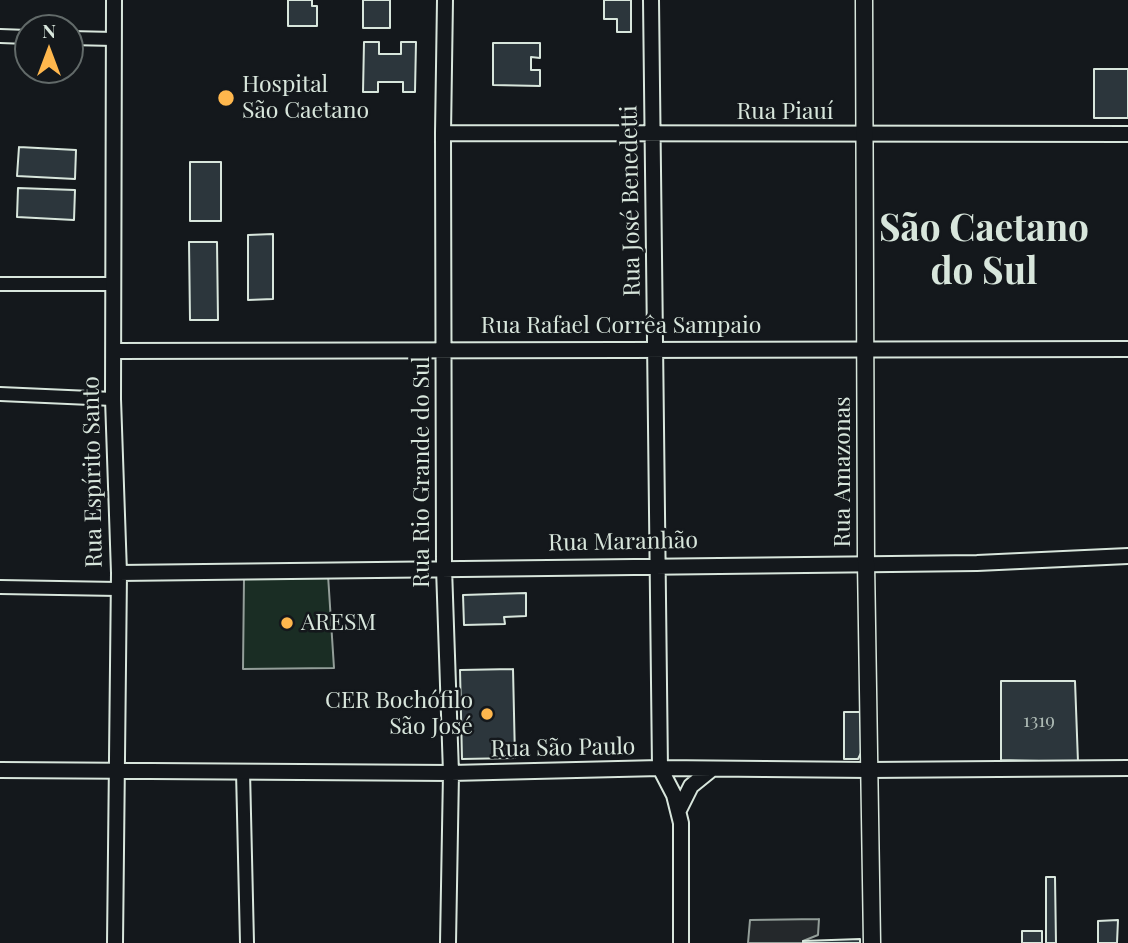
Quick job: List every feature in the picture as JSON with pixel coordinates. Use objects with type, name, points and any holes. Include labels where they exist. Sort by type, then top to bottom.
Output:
[{"type":"main road","name":"Rua Amazonas","points":[[864,0],[866,562],[872,943]]},
{"type":"street","name":"Rua Espírito Santo","points":[[114,0],[113,399],[119,573],[115,943]]},
{"type":"street","name":"Rua Rio Grande do Sul","points":[[445,0],[444,568],[450,773],[448,943]]},
{"type":"street","name":"Rua José Benedetti","points":[[651,0],[660,768],[679,810],[681,823],[681,943]]},
{"type":"street","points":[[84,38],[114,39]]},
{"type":"street","name":"Rua Piauí","points":[[443,134],[1128,134]]},
{"type":"street","points":[[0,284],[114,284]]},
{"type":"street","name":"Rua Rafael Corrêa Sampaio","points":[[114,351],[1128,348]]},
{"type":"street","points":[[0,394],[113,399]]},
{"type":"street","name":"Rua Maranhão","points":[[119,573],[976,562],[1128,556]]},
{"type":"street","points":[[0,587],[118,589]]},
{"type":"street","name":"Rua São Paulo","points":[[0,769],[450,773],[660,768],[1128,768]]},
{"type":"street","points":[[679,810],[691,786],[713,769]]},
{"type":"street","points":[[243,771],[247,943]]},
{"type":"green space","name":"ARESM","points":[[328,575],[334,668],[243,669],[244,578]]},
{"type":"shaded area","points":[[819,919],[818,935],[803,943],[748,943],[750,920]]},
{"type":"building","points":[[288,0],[312,0],[312,6],[317,6],[317,26],[288,26]]},
{"type":"building","points":[[363,0],[390,0],[390,28],[363,28]]},
{"type":"building","points":[[604,0],[631,0],[631,32],[617,32],[617,19],[604,19]]},
{"type":"building","points":[[364,42],[379,42],[379,54],[401,54],[401,42],[416,42],[415,92],[403,92],[403,82],[378,82],[378,92],[363,92]]},
{"type":"building","points":[[493,43],[540,43],[540,58],[531,57],[531,70],[540,70],[540,86],[493,85]]},
{"type":"building","points":[[1094,69],[1128,69],[1128,118],[1094,118]]},
{"type":"building","points":[[19,147],[76,150],[75,179],[17,176]]},
{"type":"building","points":[[190,162],[221,162],[221,221],[190,221]]},
{"type":"building","points":[[18,188],[75,190],[74,220],[17,217]]},
{"type":"building","points":[[273,234],[273,299],[248,300],[248,235]]},
{"type":"building","points":[[189,242],[217,242],[218,320],[190,320]]},
{"type":"building","points":[[526,593],[526,616],[504,617],[505,624],[464,625],[463,595]]},
{"type":"building","name":"CER Bochófilo São José","points":[[513,669],[515,758],[462,759],[460,670]]},
{"type":"building","points":[[1001,681],[1075,681],[1078,762],[1001,760]]},
{"type":"building","points":[[844,712],[861,712],[863,749],[858,759],[844,759]]},
{"type":"building","points":[[1046,877],[1055,877],[1056,943],[1046,943]]},
{"type":"building","points":[[1118,920],[1117,943],[1098,943],[1098,921]]},
{"type":"building","points":[[1022,931],[1042,931],[1042,943],[1022,943]]},
{"type":"building","points":[[860,939],[860,943],[803,943],[803,941]]},
{"type":"place","name":"Hospital São Caetano","points":[[226,98]]},
{"type":"place","name":"ARESM","points":[[287,623]]},
{"type":"place","name":"CER Bochófilo São José","points":[[487,714]]},
{"type":"district","name":"São Caetano do Sul","points":[[984,250]]}]
